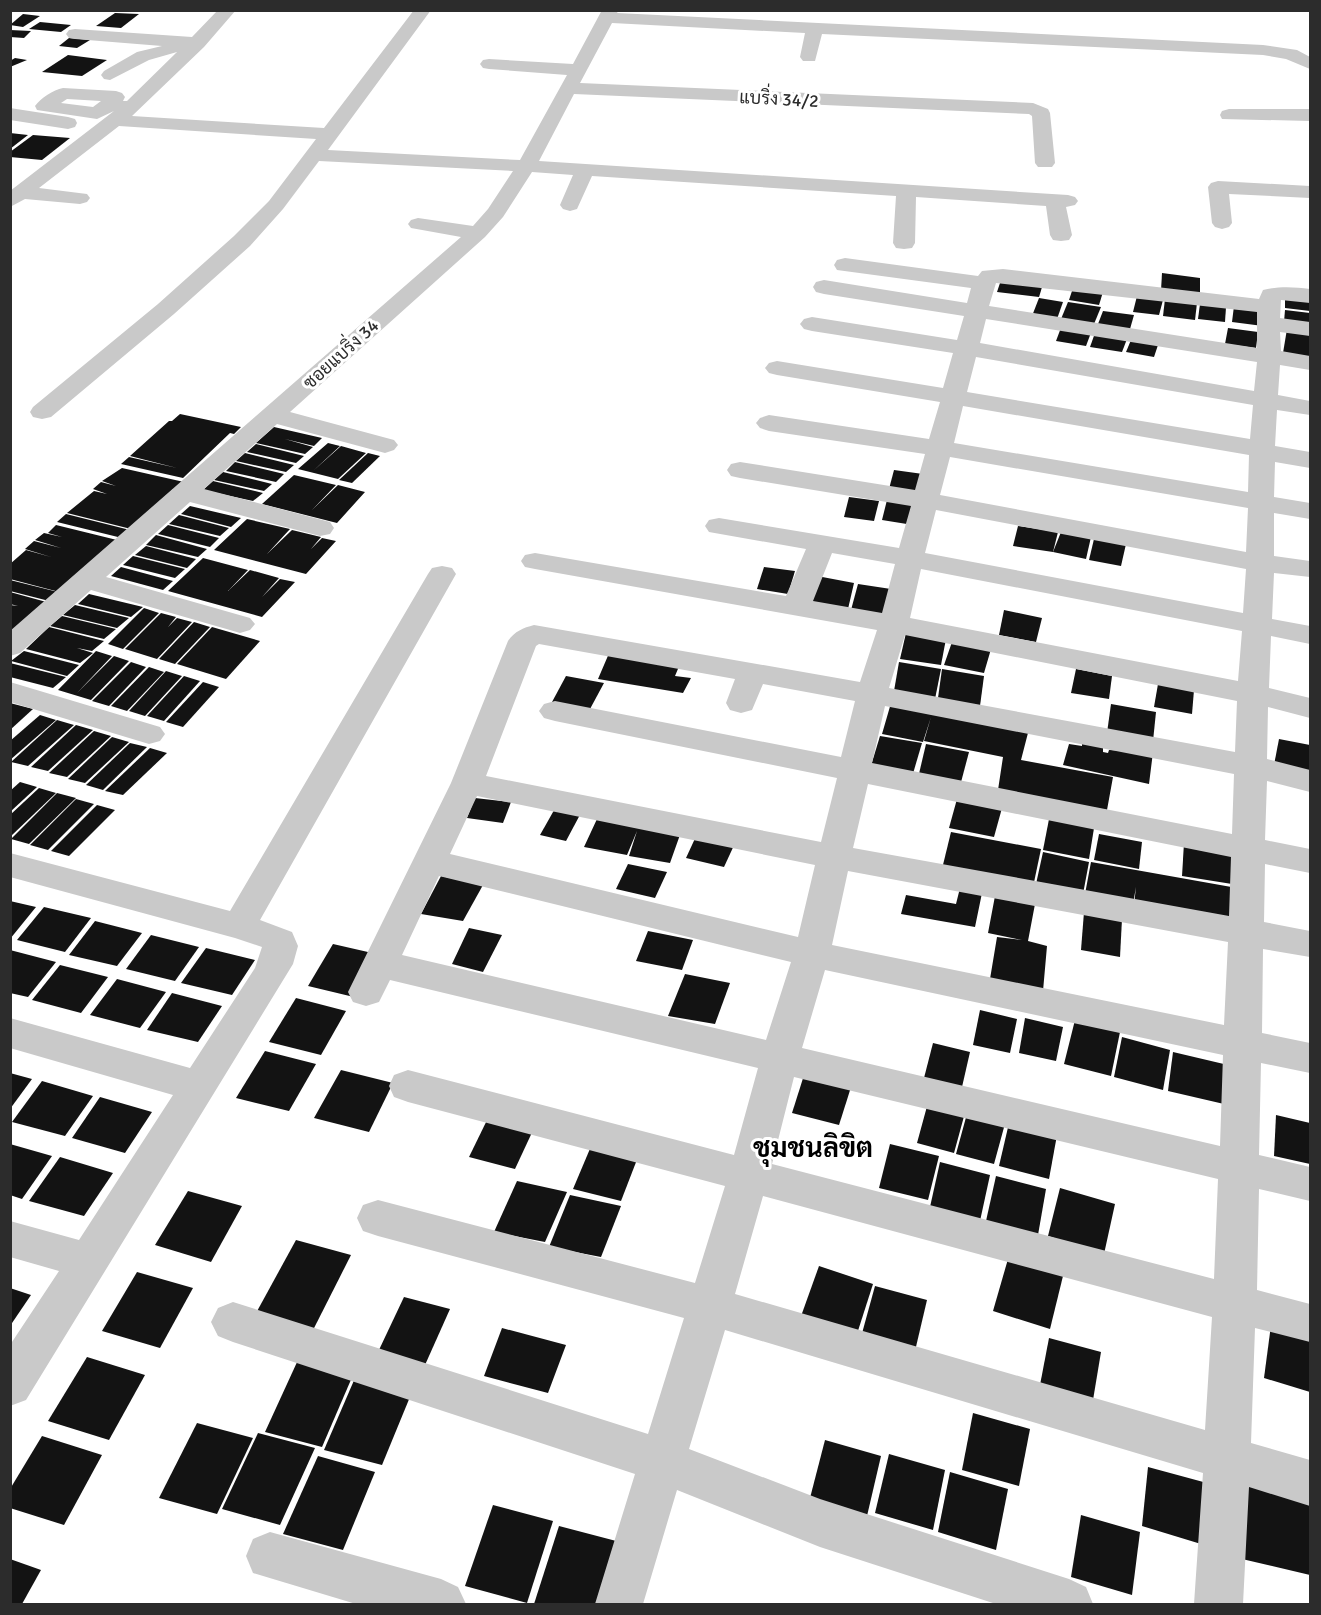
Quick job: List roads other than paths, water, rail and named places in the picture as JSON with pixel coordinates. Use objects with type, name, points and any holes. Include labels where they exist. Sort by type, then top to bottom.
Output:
[{"type":"street","points":[[14,197],[108,118],[134,104],[192,43],[228,10]]},
{"type":"street","points":[[42,412],[243,242],[276,205],[315,155],[423,10]]},
{"type":"street","points":[[609,14],[782,18],[814,28],[1263,50],[1291,54],[1311,64]]},
{"type":"street","name":"ซอยแบริ่ง 34","points":[[10,647],[478,233],[496,213],[526,166],[609,14]]},
{"type":"street","points":[[809,57],[814,28]]},
{"type":"street","points":[[75,33],[192,43]]},
{"type":"street","points":[[1016,37],[1018,45],[1025,50],[1056,55]]},
{"type":"street","points":[[110,75],[142,56],[192,43]]},
{"type":"street","points":[[489,64],[577,70]]},
{"type":"street","name":"แบริ่ง 34/2","points":[[567,88],[741,89],[1041,112],[1045,163]]},
{"type":"street","points":[[134,104],[160,103]]},
{"type":"street","points":[[10,114],[108,118],[330,134]]},
{"type":"street","points":[[1229,115],[1311,115]]},
{"type":"street","points":[[315,155],[526,166],[1062,201],[1061,235]]},
{"type":"street","points":[[570,205],[585,170]]},
{"type":"street","points":[[1222,223],[1218,187],[1311,192]]},
{"type":"street","points":[[904,243],[906,191]]},
{"type":"street","points":[[14,197],[80,198]]},
{"type":"street","points":[[418,224],[478,233]]},
{"type":"street","points":[[845,265],[980,296]]},
{"type":"street","points":[[619,1605],[710,1306],[780,1057],[812,954],[872,694],[894,624],[980,296],[990,276],[1003,276],[1269,328],[1311,363]]},
{"type":"street","points":[[824,286],[980,296],[1269,328],[1311,329]]},
{"type":"street","points":[[1219,1605],[1235,1302],[1253,694],[1260,563],[1264,400],[1271,295],[1276,293],[1311,296]]},
{"type":"street","points":[[812,324],[966,348],[1311,408]]},
{"type":"street","points":[[777,368],[954,396],[1311,460]]},
{"type":"street","points":[[273,415],[385,445]]},
{"type":"street","points":[[770,423],[940,448],[1311,511]]},
{"type":"street","points":[[740,471],[926,500],[1260,563],[1311,569]]},
{"type":"street","points":[[185,492],[320,528]]},
{"type":"street","points":[[719,526],[910,558],[1311,635]]},
{"type":"street","points":[[796,607],[822,543]]},
{"type":"street","points":[[535,561],[894,624],[1253,694],[1311,708]]},
{"type":"street","points":[[239,926],[442,574]]},
{"type":"street","points":[[87,580],[240,624]]},
{"type":"street","points":[[1311,781],[1251,766],[872,694],[547,634],[534,634],[526,637],[467,783],[373,978],[780,1057],[1311,1184]]},
{"type":"street","points":[[741,703],[752,673]]},
{"type":"street","points":[[10,692],[148,734]]},
{"type":"street","points":[[555,711],[1311,861]]},
{"type":"street","points":[[467,783],[836,857],[1311,944]]},
{"type":"street","points":[[428,861],[812,954],[1311,1058]]},
{"type":"street","points":[[10,865],[239,926],[271,936],[279,942],[280,948],[278,958],[10,1385]]},
{"type":"street","points":[[10,1033],[197,1086]]},
{"type":"street","points":[[408,1086],[1311,1323]]},
{"type":"street","points":[[378,1218],[710,1306],[1311,1483]]},
{"type":"street","points":[[10,1239],[89,1261]]},
{"type":"street","points":[[233,1322],[662,1461],[820,1523],[1069,1605]]},
{"type":"street","points":[[270,1556],[441,1605]]},
{"type":"district","name":"ชุมชนลิขิต","points":[[813,1148]]}]
